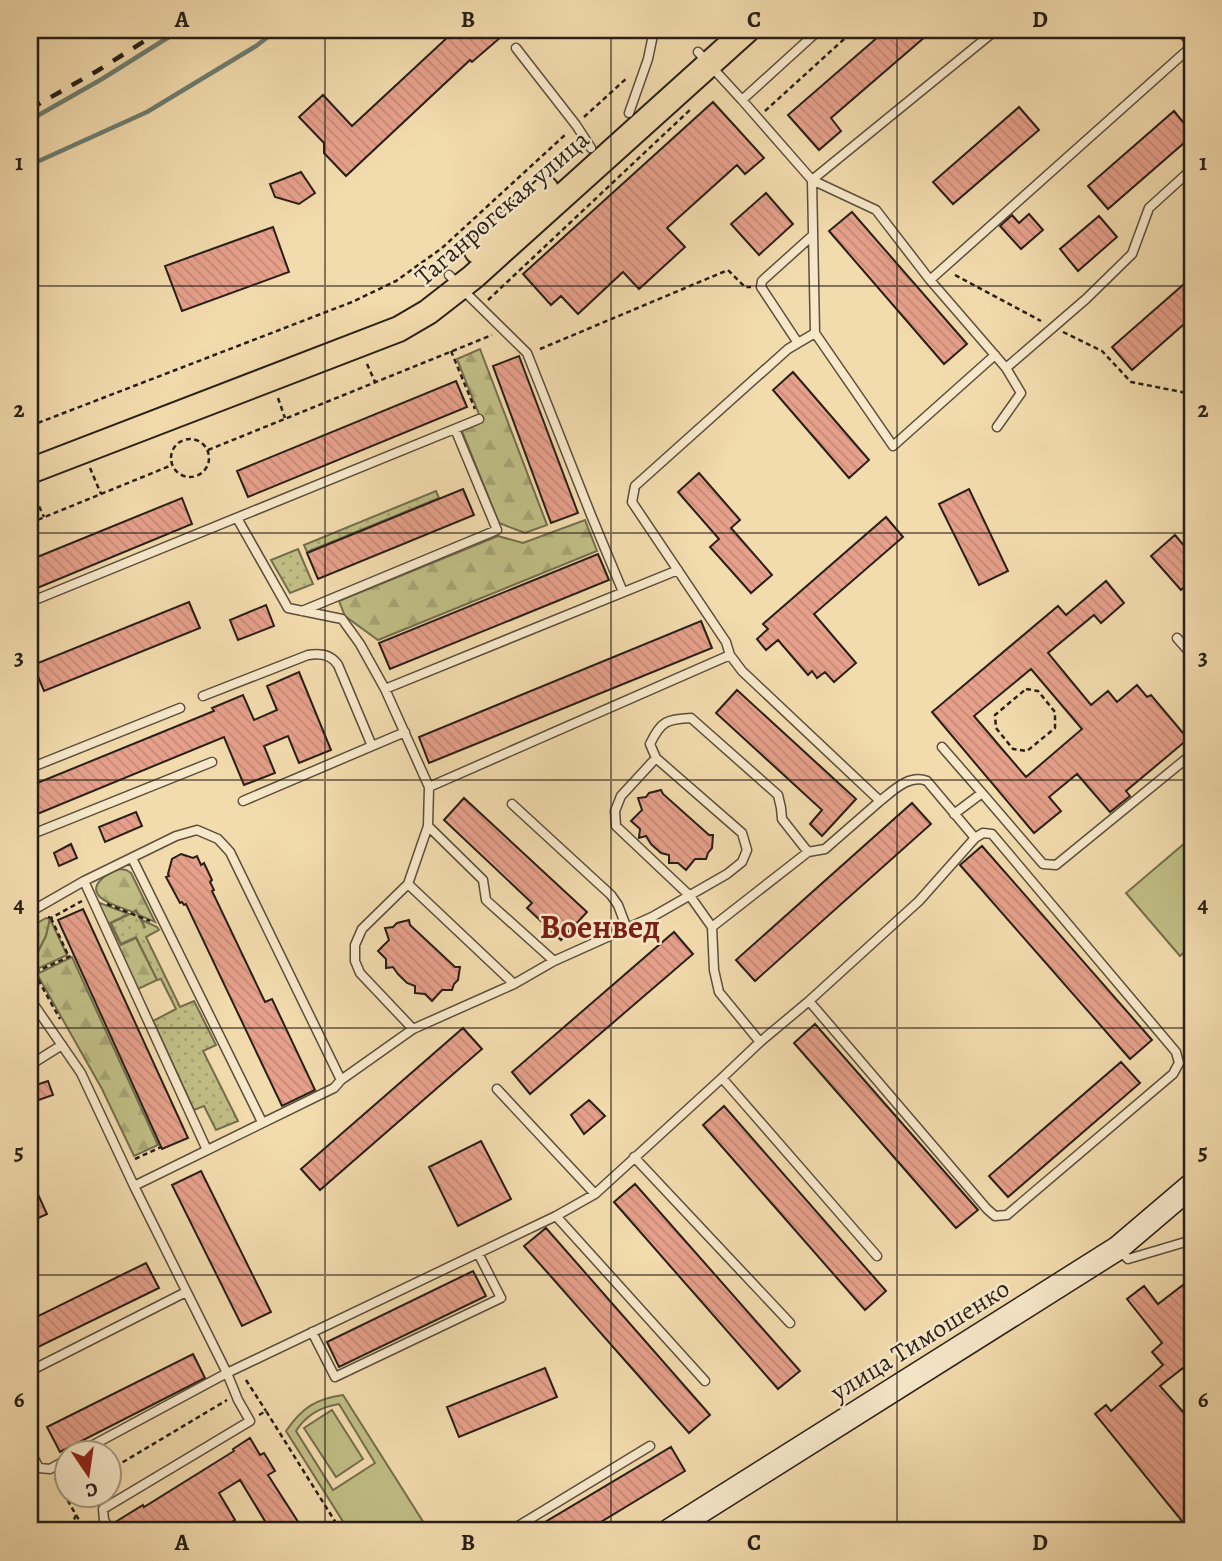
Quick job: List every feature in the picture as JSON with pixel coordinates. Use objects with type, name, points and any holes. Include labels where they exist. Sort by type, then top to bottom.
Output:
[{"type":"main road","name":"Таганрогская улица","points":[[30,454],[391,314],[455,281],[703,59],[722,30]]},
{"type":"main road","name":"Таганрогская улица","points":[[30,471],[399,329],[428,312],[455,281],[629,113],[747,30]]},
{"type":"street","name":"улица Тимошенко","points":[[668,1531],[1118,1248],[1192,1185]]},
{"type":"lane","points":[[629,113],[648,58],[654,30]]},
{"type":"lane","points":[[743,100],[819,30]]},
{"type":"lane","points":[[812,180],[996,30]]},
{"type":"lane","points":[[930,280],[1192,44],[1179,30]]},
{"type":"lane","points":[[516,48],[576,124],[591,148]]},
{"type":"lane","points":[[703,59],[743,100],[812,180],[876,210],[930,280],[1006,368],[1021,393],[997,427]]},
{"type":"lane","points":[[1006,368],[1086,299],[1132,254],[1149,208],[1192,169]]},
{"type":"lane","points":[[812,180],[815,333],[892,446],[995,355]]},
{"type":"lane","points":[[798,342],[761,287],[762,281],[813,234]]},
{"type":"lane","points":[[455,281],[527,353],[623,592]]},
{"type":"lane","points":[[815,333],[788,349],[635,486],[632,502],[726,642],[730,654],[742,671],[880,801]]},
{"type":"lane","points":[[30,602],[479,419]]},
{"type":"lane","points":[[302,611],[497,530],[455,429]]},
{"type":"lane","points":[[237,518],[288,608],[342,619],[360,644],[385,689],[429,787],[428,826],[408,884],[362,929],[355,944],[355,961],[360,973],[413,1029]]},
{"type":"lane","points":[[385,689],[678,570]]},
{"type":"lane","points":[[1177,638],[1192,655]]},
{"type":"lane","points":[[203,696],[308,655],[322,654],[331,657],[338,665],[372,746]]},
{"type":"lane","points":[[429,787],[730,654]]},
{"type":"lane","points":[[30,768],[180,708]]},
{"type":"lane","points":[[134,1186],[334,1088],[341,1080],[413,1029],[514,984],[554,961],[652,917],[743,862],[747,850],[742,833],[656,758],[650,744],[656,732],[670,719],[691,718],[778,795],[782,819],[808,852]]},
{"type":"lane","points":[[243,801],[405,732]]},
{"type":"lane","points":[[942,747],[1043,864],[1056,865],[1192,754]]},
{"type":"lane","points":[[656,758],[621,796],[615,811],[616,826],[690,896],[712,927],[714,970],[719,992],[760,1042]]},
{"type":"lane","points":[[30,835],[212,762]]},
{"type":"lane","points":[[712,927],[808,852],[825,849],[908,780],[918,778],[927,781],[975,838]]},
{"type":"lane","points":[[954,814],[982,793]]},
{"type":"lane","points":[[512,804],[611,895],[627,929]]},
{"type":"lane","points":[[428,826],[483,880],[486,900],[554,961]]},
{"type":"lane","points":[[30,912],[84,881],[176,835],[197,830],[218,839],[230,852],[341,1080]]},
{"type":"lane","points":[[106,1438],[227,1373],[556,1216],[595,1194],[919,901],[975,838],[983,833],[992,834],[1168,1041],[1176,1052],[1179,1063],[1173,1074],[1007,1215],[995,1216],[809,1001]]},
{"type":"lane","points":[[132,858],[262,1122]]},
{"type":"lane","points":[[84,881],[207,1150]]},
{"type":"lane","points":[[408,884],[514,984]]},
{"type":"lane","points":[[30,1000],[81,1073],[235,1394],[250,1420],[103,1509],[104,1520],[111,1531]]},
{"type":"lane","points":[[30,1065],[62,1045]]},
{"type":"lane","points":[[722,1078],[877,1256]]},
{"type":"lane","points":[[497,1089],[595,1194]]},
{"type":"lane","points":[[634,1157],[790,1323]]},
{"type":"lane","points":[[556,1216],[705,1381]]},
{"type":"lane","points":[[1118,1248],[1128,1259],[1192,1240]]},
{"type":"lane","points":[[312,1332],[335,1377],[359,1366],[500,1298],[478,1253]]},
{"type":"lane","points":[[30,1371],[186,1292]]},
{"type":"lane","points":[[510,1531],[650,1446]]},
{"type":"lane","points":[[30,1451],[38,1468],[50,1469]]},
{"type":"path","points":[[758,118],[854,30]]},
{"type":"path","points":[[30,425],[352,302],[396,281],[442,248],[648,58]]},
{"type":"path","points":[[480,307],[694,107]]},
{"type":"path","points":[[942,268],[1053,328],[1102,351],[1131,382],[1192,394]]},
{"type":"path","points":[[208,450],[493,335],[526,337],[540,349],[728,270],[745,287],[761,287]]},
{"type":"path","points":[[451,351],[479,419]]},
{"type":"path","points":[[366,364],[375,382]]},
{"type":"path","points":[[275,390],[285,418]]},
{"type":"path","points":[[189,438],[200,441],[208,450],[209,462],[203,472],[191,477],[180,474],[172,465],[171,453],[178,443],[189,438]]},
{"type":"path","points":[[87,461],[101,494]]},
{"type":"path","points":[[30,523],[172,465]]},
{"type":"path","points":[[30,486],[44,517]]},
{"type":"path","points":[[1026,689],[1038,691],[1055,712],[1055,728],[1027,751],[1013,749],[1001,734],[996,728],[995,715],[1026,689]]},
{"type":"path","points":[[994,740],[1001,734]]},
{"type":"path","points":[[34,973],[71,956],[51,918]]},
{"type":"path","points":[[124,1164],[161,1147]]},
{"type":"path","points":[[246,1380],[341,1531]]},
{"type":"path","points":[[122,1463],[235,1394]]},
{"type":"path","points":[[250,1420],[265,1411]]},
{"type":"path","points":[[72,1508],[86,1531]]},
{"type":"path","points":[[69,1531],[76,1516]]},
{"type":"green space","points":[[480,349],[547,525],[525,533],[499,523],[462,431],[482,422],[457,359]]},
{"type":"green space","points":[[436,491],[439,498],[307,552],[304,545]]},
{"type":"green space","points":[[585,520],[597,551],[378,640],[345,616],[339,601],[498,536],[523,543]]},
{"type":"green space","points":[[298,549],[313,584],[290,593],[271,560]]},
{"type":"green space","points":[[1192,837],[1192,945],[1180,956],[1126,893]]},
{"type":"green space","points":[[120,869],[131,873],[155,922],[139,915],[136,910],[133,912],[100,897],[96,888],[98,883]]},
{"type":"green space","points":[[97,902],[129,914],[110,923],[121,945],[136,938],[157,980],[138,989]]},
{"type":"green space","points":[[136,911],[145,928],[142,920],[159,930],[146,937],[180,1007],[194,1001],[216,1045],[203,1051],[238,1121],[216,1130],[204,1106],[194,1110],[153,1021],[176,1009],[161,979],[157,980],[136,937],[121,944],[111,923]]},
{"type":"green space","points":[[46,918],[50,919],[46,936],[32,964],[30,927]]},
{"type":"green space","points":[[50,919],[67,955],[35,970],[32,964],[46,936]]},
{"type":"green space","points":[[72,957],[158,1145],[134,1156],[102,1089],[37,974]]},
{"type":"green space","points":[[343,1395],[429,1531],[349,1531],[286,1431],[310,1406]],"holes":[[[339,1404],[375,1463],[333,1490],[296,1431],[304,1420],[314,1413]]]},
{"type":"green space","points":[[332,1410],[363,1459],[336,1477],[304,1428]]},
{"type":"building","points":[[443,30],[509,30],[472,62],[470,60],[346,176],[324,153],[324,143],[299,117],[323,95],[352,126],[449,36]]},
{"type":"building","points":[[886,30],[933,30],[831,118],[841,131],[819,150],[788,115]]},
{"type":"building","points":[[713,102],[764,158],[745,174],[737,165],[667,228],[685,247],[639,289],[623,272],[578,314],[561,296],[551,305],[523,274]]},
{"type":"building","points":[[1019,107],[1039,130],[953,204],[933,182]]},
{"type":"building","points":[[1174,111],[1192,136],[1108,209],[1088,186]]},
{"type":"building","points":[[301,172],[315,193],[299,204],[275,197],[270,184]]},
{"type":"building","points":[[766,193],[793,224],[759,255],[731,224]]},
{"type":"building","points":[[852,212],[967,344],[944,364],[829,231]]},
{"type":"building","points":[[1029,214],[1043,230],[1021,249],[1000,226],[1012,215],[1019,223]]},
{"type":"building","points":[[1099,216],[1117,237],[1078,271],[1060,249]]},
{"type":"building","points":[[273,227],[289,272],[182,311],[165,266]]},
{"type":"building","points":[[1192,277],[1192,317],[1132,370],[1112,347]]},
{"type":"building","points":[[519,356],[578,513],[551,523],[493,366]]},
{"type":"building","points":[[793,372],[869,460],[849,478],[773,390]]},
{"type":"building","points":[[456,381],[467,407],[248,497],[237,471]]},
{"type":"building","points":[[699,473],[740,520],[731,528],[772,575],[751,593],[710,547],[719,539],[678,492]]},
{"type":"building","points":[[463,489],[474,515],[318,579],[307,553]]},
{"type":"building","points":[[969,489],[1008,571],[979,585],[939,504]]},
{"type":"building","points":[[182,498],[192,524],[30,591],[30,560]]},
{"type":"building","points":[[886,517],[903,537],[814,614],[856,663],[834,682],[825,672],[817,678],[812,671],[808,675],[778,640],[766,650],[757,639],[768,629],[763,624]]},
{"type":"building","points":[[1175,535],[1192,555],[1192,580],[1181,590],[1151,556]]},
{"type":"building","points":[[598,554],[609,580],[390,669],[379,643]]},
{"type":"building","points":[[1106,581],[1124,603],[1101,623],[1094,615],[1048,653],[1091,705],[1108,691],[1117,702],[1137,685],[1147,697],[1151,695],[1188,739],[1126,791],[1130,796],[1110,812],[1077,774],[1049,797],[1061,811],[1034,833],[932,712],[1058,606],[1066,615]],"holes":[[[1031,669],[1082,729],[1026,777],[974,716]]]},
{"type":"building","points":[[189,602],[200,628],[44,691],[33,665]]},
{"type":"building","points":[[266,605],[274,626],[238,640],[230,620]]},
{"type":"building","points":[[701,621],[712,648],[429,763],[419,737]]},
{"type":"building","points":[[299,672],[331,750],[299,763],[288,736],[264,746],[275,773],[244,785],[224,737],[30,817],[30,786],[214,711],[212,708],[243,695],[254,720],[277,710],[267,686]]},
{"type":"building","points":[[737,690],[856,799],[822,836],[810,824],[822,810],[716,713]]},
{"type":"building","points":[[661,790],[709,835],[713,835],[712,848],[706,859],[695,859],[686,870],[678,863],[669,863],[669,855],[661,853],[646,836],[639,838],[640,829],[631,821],[642,810],[638,798]]},
{"type":"building","points":[[464,798],[587,912],[561,940],[527,908],[532,903],[444,820]]},
{"type":"building","points":[[912,803],[931,824],[755,981],[736,960]]},
{"type":"building","points":[[136,812],[142,826],[105,842],[99,827]]},
{"type":"building","points":[[71,844],[77,858],[59,866],[54,853]]},
{"type":"building","points":[[982,846],[1152,1040],[1130,1059],[960,865]]},
{"type":"building","points":[[181,854],[193,858],[197,856],[201,865],[204,863],[212,880],[212,891],[265,1002],[272,999],[315,1090],[282,1106],[186,904],[180,903],[166,877],[169,876],[172,859]]},
{"type":"building","points":[[83,909],[188,1138],[162,1149],[58,920]]},
{"type":"building","points":[[409,920],[410,925],[455,967],[460,967],[458,980],[452,990],[442,990],[432,1001],[425,994],[415,993],[415,986],[407,983],[393,967],[386,968],[386,959],[378,951],[389,940],[385,928]]},
{"type":"building","points":[[674,932],[693,954],[530,1094],[512,1072]]},
{"type":"building","points":[[815,1024],[978,1210],[956,1228],[794,1043]]},
{"type":"building","points":[[463,1028],[482,1049],[320,1190],[301,1169]]},
{"type":"building","points":[[1121,1062],[1140,1083],[1008,1197],[989,1176]]},
{"type":"building","points":[[48,1081],[53,1095],[30,1103],[30,1087]]},
{"type":"building","points":[[589,1100],[605,1116],[584,1134],[571,1115]]},
{"type":"building","points":[[724,1106],[886,1291],[865,1310],[703,1125]]},
{"type":"building","points":[[481,1141],[511,1199],[458,1226],[429,1167]]},
{"type":"building","points":[[201,1171],[271,1312],[242,1326],[172,1185]]},
{"type":"building","points":[[30,1177],[47,1214],[30,1222]]},
{"type":"building","points":[[635,1184],[800,1371],[778,1389],[614,1202]]},
{"type":"building","points":[[546,1228],[710,1415],[689,1433],[524,1246]]},
{"type":"building","points":[[146,1263],[159,1288],[30,1351],[30,1320]]},
{"type":"building","points":[[473,1271],[486,1296],[339,1367],[327,1342]]},
{"type":"building","points":[[1192,1278],[1192,1379],[1183,1368],[1160,1386],[1192,1422],[1190,1531],[1095,1414],[1106,1405],[1111,1411],[1163,1365],[1152,1352],[1162,1343],[1127,1299],[1144,1286],[1158,1304]]},
{"type":"building","points":[[193,1354],[205,1378],[87,1438],[53,1438],[47,1427]]},
{"type":"building","points":[[545,1368],[557,1397],[459,1437],[447,1407]]},
{"type":"building","points":[[250,1438],[260,1455],[264,1453],[275,1471],[268,1475],[304,1531],[271,1531],[240,1480],[219,1493],[235,1520],[217,1531],[124,1531],[117,1521],[234,1451],[233,1449]]},
{"type":"building","points":[[671,1447],[685,1471],[586,1531],[530,1531]]},
{"type":"waterway","points":[[30,120],[180,30]]},
{"type":"waterway","points":[[30,165],[147,112],[256,46],[277,30]]},
{"type":"railway","points":[[30,109],[162,30]]},
{"type":"district","name":"Военвед","points":[[600,926]]}]
